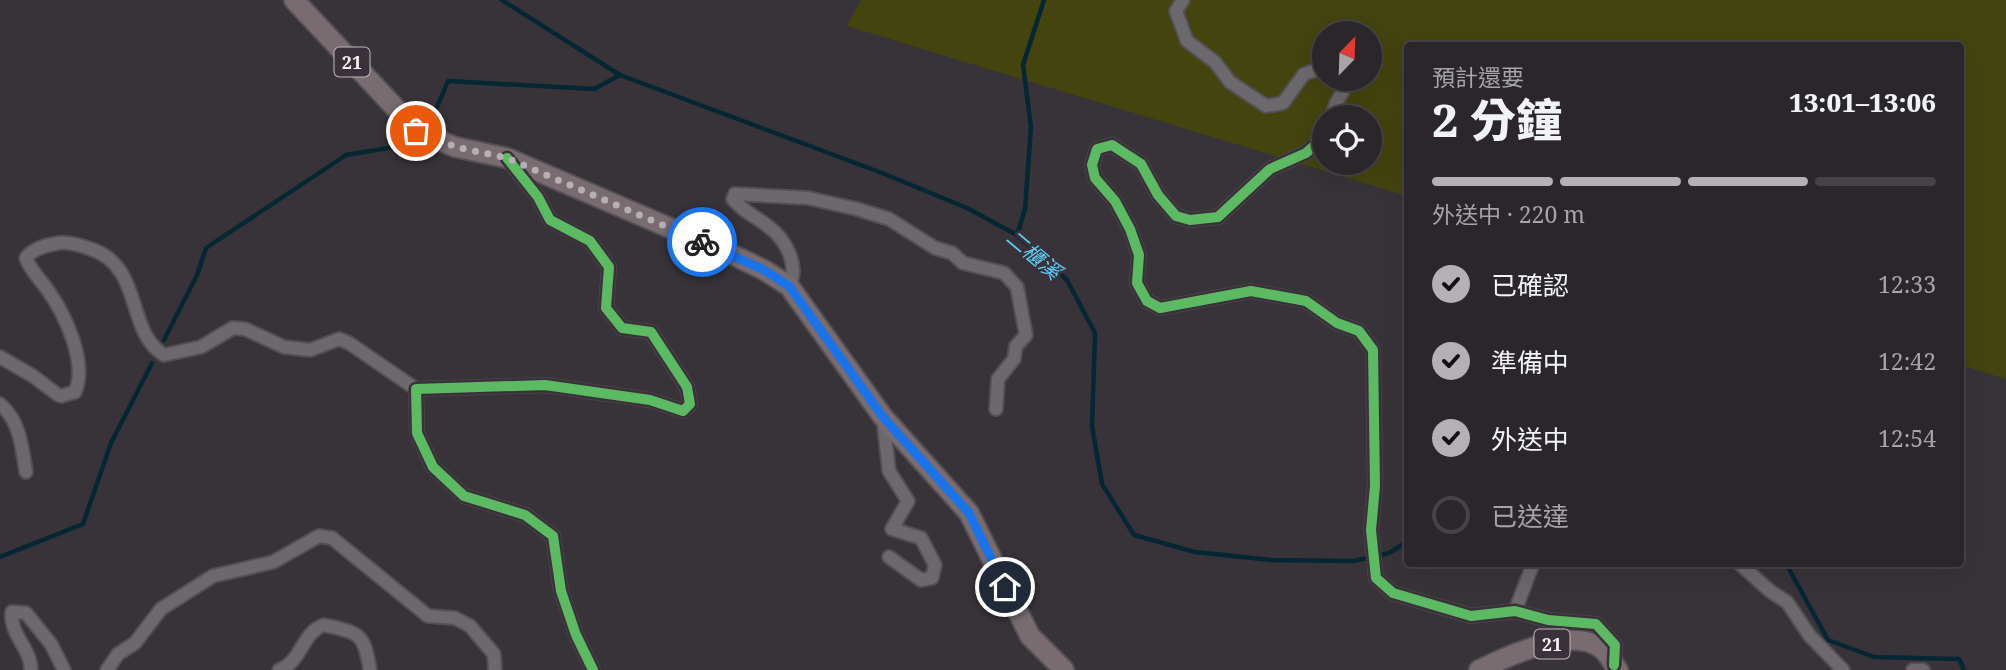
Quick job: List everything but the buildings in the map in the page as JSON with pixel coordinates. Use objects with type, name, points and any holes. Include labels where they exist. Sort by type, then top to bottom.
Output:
[{"type":"main road","name":"21","points":[[294,0],[413,127],[456,147],[507,158],[743,260],[789,286],[883,417],[969,513],[1030,636],[1064,670]]},
{"type":"main road","name":"21","points":[[1479,670],[1519,651],[1569,640],[1588,643],[1601,649],[1616,668]]},
{"type":"street","points":[[1183,0],[1176,11],[1187,41],[1215,62],[1230,82],[1266,106],[1283,103],[1304,74],[1312,71]]},
{"type":"street","points":[[1312,148],[1270,169],[1218,217],[1190,220],[1176,216],[1158,195],[1142,164],[1112,145],[1097,149],[1092,165],[1095,178],[1115,201],[1130,229],[1139,255],[1137,283],[1147,301],[1160,308],[1251,291],[1306,301],[1337,323],[1359,331],[1373,350],[1375,486],[1371,530],[1376,578],[1393,593],[1471,616],[1515,611],[1548,620],[1596,624],[1615,645],[1616,668]]},
{"type":"street","points":[[0,357],[33,376],[58,395],[75,392],[79,382],[79,368],[72,337],[49,291],[28,265],[26,258],[29,253],[48,245],[69,242],[108,256],[119,267],[148,340],[156,351],[164,355],[201,347],[233,328],[245,329],[284,347],[310,350],[339,339],[416,389],[545,385],[650,400],[683,411],[690,404],[687,387],[651,332],[622,328],[606,308],[609,267],[590,241],[550,220],[538,197],[507,158]]},
{"type":"street","points":[[789,286],[794,277],[790,253],[771,228],[739,207],[733,200],[735,194],[808,198],[857,209],[889,219],[935,248],[952,253],[963,263],[1004,273],[1017,287],[1026,335],[1016,346],[1014,359],[998,379],[996,409]]},
{"type":"street","points":[[416,389],[417,433],[433,467],[464,496],[525,515],[553,536],[561,591],[576,635],[593,670]]},
{"type":"street","points":[[0,404],[22,445],[26,472]]},
{"type":"street","points":[[883,417],[889,471],[908,501],[892,529],[921,538],[936,565],[932,578],[921,580],[889,557]]},
{"type":"street","points":[[107,670],[118,654],[135,643],[161,609],[213,576],[273,562],[319,536],[332,538],[428,616],[455,618],[470,626],[494,654],[495,670]]},
{"type":"street","points":[[1515,611],[1531,567]]},
{"type":"street","points":[[1743,567],[1787,602],[1810,636],[1843,670]]},
{"type":"street","points":[[31,670],[31,659],[10,622],[12,612],[26,613],[51,644],[64,670]]},
{"type":"street","points":[[279,670],[292,664],[305,642],[318,627],[324,625],[360,636],[366,644],[370,670]]},
{"type":"street","points":[[1913,670],[1923,670]]},
{"type":"shaded area","points":[[861,0],[2006,0],[2006,379],[1964,366],[1964,42],[1404,42],[1404,195],[1338,175],[1382,175],[1382,105],[1312,105],[1312,167],[847,26]]},
{"type":"waterway","name":"二櫃溪","points":[[502,0],[620,75],[882,173],[967,208],[1017,235],[1067,280],[1095,333],[1092,426],[1102,484],[1134,535],[1195,552],[1271,560],[1354,561],[1389,553],[1404,544]]},
{"type":"waterway","points":[[1017,235],[1025,209],[1031,127],[1023,65],[1044,0]]},
{"type":"waterway","points":[[427,123],[432,119],[448,81],[594,89],[620,75]]},
{"type":"waterway","points":[[164,340],[197,275],[206,248],[346,155],[394,147],[406,138]]},
{"type":"waterway","points":[[0,557],[83,524],[111,443],[152,363]]},
{"type":"waterway","name":"二櫃溪","points":[[1789,567],[1828,640],[1874,657],[1959,659],[1964,670]]},
{"type":"cycle path","points":[[1312,148],[1270,169],[1218,217],[1190,220],[1176,216],[1158,195],[1141,164],[1112,145],[1097,149],[1092,165],[1095,178],[1115,201],[1130,229],[1139,255],[1137,283],[1147,301],[1160,308],[1251,291],[1306,301],[1337,323],[1359,331],[1373,350],[1375,486],[1371,530],[1376,578],[1393,593],[1471,616],[1515,611],[1548,620],[1596,624],[1615,645],[1614,665]]},
{"type":"cycle path","points":[[507,158],[538,197],[550,220],[590,241],[609,267],[606,308],[622,328],[651,332],[687,387],[690,404],[683,411],[650,400],[545,385],[416,389],[417,433],[433,467],[464,496],[525,515],[553,536],[561,591],[576,635],[593,670]]},
{"type":"way so far","points":[[416,131],[456,147],[507,158],[702,242]]},
{"type":"route","points":[[702,242],[764,270],[789,286],[883,417],[969,513],[1005,587]]}]
